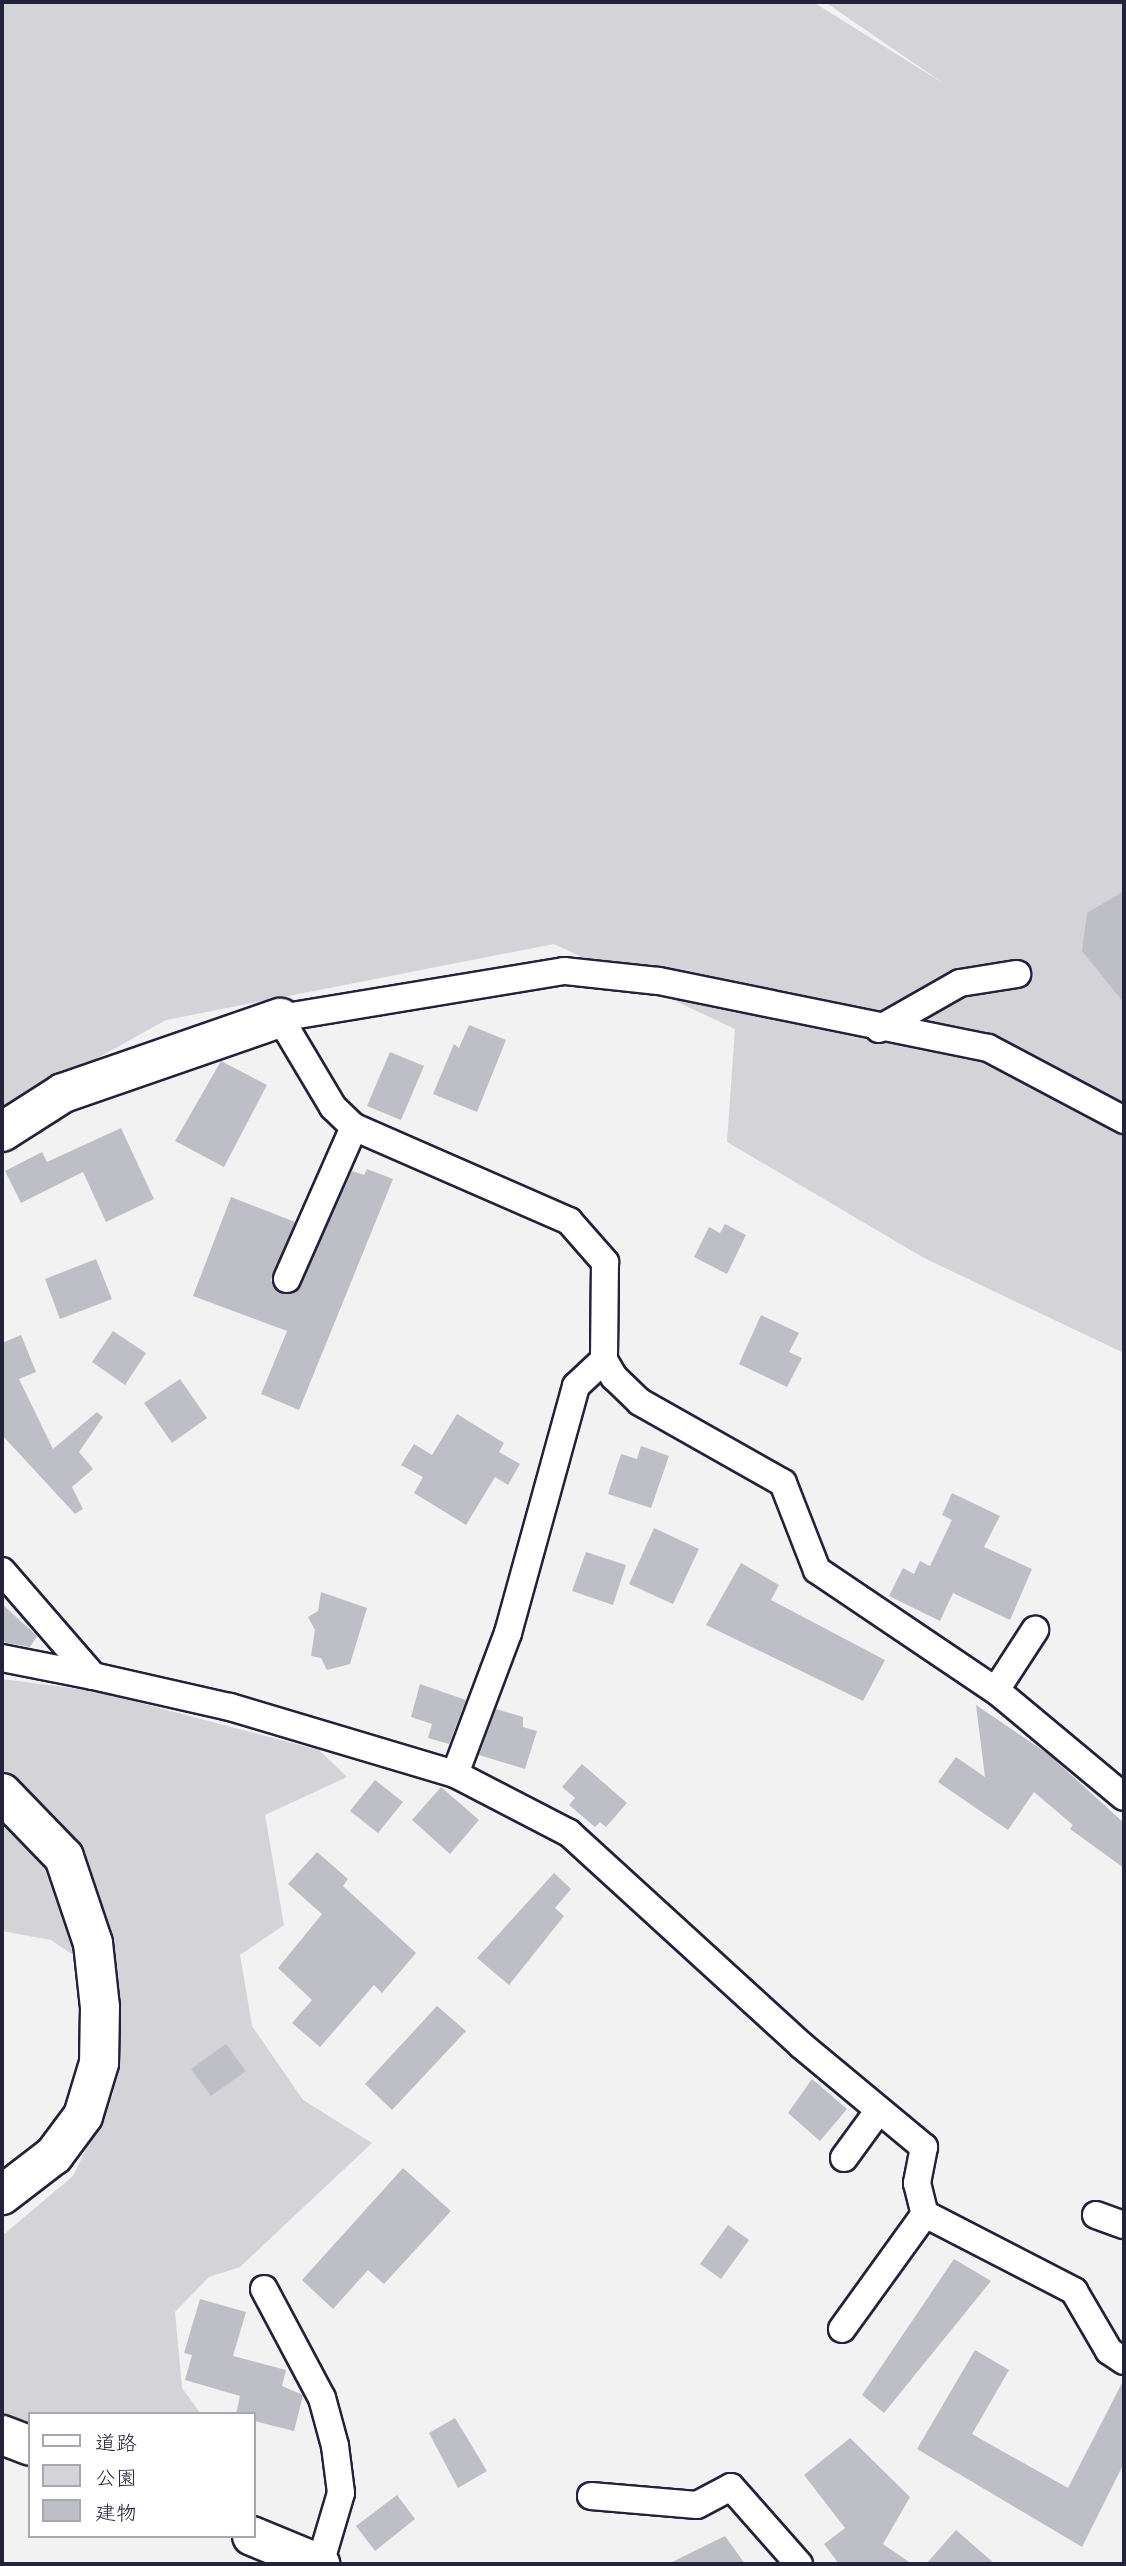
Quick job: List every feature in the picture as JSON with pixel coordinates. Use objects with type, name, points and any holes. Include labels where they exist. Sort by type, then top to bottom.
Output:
[{"type":"street","points":[[2,1132],[63,1093],[280,1018],[564,971],[658,981],[879,1029],[988,1048],[1124,1120]]},
{"type":"street","points":[[879,1029],[960,983],[1017,974]]},
{"type":"street","points":[[280,1018],[333,1107],[354,1127],[569,1221],[605,1262],[604,1360],[640,1402],[783,1483],[817,1570],[996,1690],[1124,1797]]},
{"type":"street","points":[[287,1279],[354,1127]]},
{"type":"street","points":[[455,1774],[508,1633],[576,1386],[604,1360]]},
{"type":"street","points":[[2,1571],[93,1676]]},
{"type":"street","points":[[996,1690],[1035,1630]]},
{"type":"street","points":[[2,1658],[230,1707],[455,1774],[569,1833],[924,2147],[917,2183],[925,2214],[1074,2291],[1109,2351],[1124,2361]]},
{"type":"street","points":[[2,1793],[64,1857],[93,1943],[100,2007],[99,2063],[83,2116],[54,2155],[2,2195]]},
{"type":"street","points":[[844,2158],[879,2110]]},
{"type":"street","points":[[842,2329],[925,2214]]},
{"type":"street","points":[[1096,2215],[1124,2225]]},
{"type":"street","points":[[256,2538],[320,2564],[341,2493],[335,2446],[322,2398],[264,2289]]},
{"type":"street","points":[[2,2435],[28,2445]]},
{"type":"street","points":[[591,2496],[697,2505],[731,2487],[799,2564]]},
{"type":"green space","points":[[2,2],[813,2],[946,85],[825,2],[1124,2],[1124,1353],[924,1258],[727,1142],[735,1029],[554,944],[166,1020],[2,1111]]},
{"type":"green space","points":[[2,1679],[95,1691],[319,1750],[347,1777],[265,1815],[284,1925],[240,1955],[252,2026],[303,2100],[372,2143],[240,2267],[209,2277],[175,2312],[182,2388],[200,2412],[28,2412],[28,2424],[2,2415],[2,2236],[73,2176],[113,2094],[118,1985],[51,1940],[2,1931]]},
{"type":"building","points":[[1124,891],[1124,1003],[1082,951],[1087,913]]},
{"type":"building","points":[[469,1025],[506,1040],[477,1112],[433,1094],[454,1044],[459,1048]]},
{"type":"building","points":[[390,1052],[424,1066],[401,1120],[367,1106]]},
{"type":"building","points":[[221,1061],[267,1085],[224,1167],[175,1141]]},
{"type":"building","points":[[121,1128],[154,1199],[106,1222],[83,1172],[21,1203],[5,1171],[42,1152],[47,1162]]},
{"type":"building","points":[[367,1169],[393,1179],[299,1410],[261,1394],[287,1331],[193,1296],[231,1197],[295,1222],[271,1280],[280,1293],[297,1291],[352,1171],[364,1175]]},
{"type":"building","points":[[725,1224],[746,1235],[727,1274],[694,1257],[709,1227],[720,1233]]},
{"type":"building","points":[[96,1259],[112,1299],[60,1319],[45,1279]]},
{"type":"building","points":[[761,1315],[799,1333],[789,1352],[802,1358],[787,1387],[739,1364]]},
{"type":"building","points":[[113,1331],[146,1353],[125,1385],[92,1362]]},
{"type":"building","points":[[21,1335],[36,1372],[19,1379],[53,1449],[97,1412],[103,1417],[79,1452],[93,1469],[72,1487],[83,1509],[75,1514],[2,1435],[2,1343]]},
{"type":"building","points":[[180,1379],[207,1418],[172,1443],[144,1403]]},
{"type":"building","points":[[457,1414],[504,1443],[499,1452],[520,1464],[508,1485],[495,1477],[466,1525],[414,1493],[423,1477],[401,1465],[414,1444],[432,1455]]},
{"type":"building","points":[[641,1446],[669,1456],[651,1508],[608,1494],[621,1454],[637,1459]]},
{"type":"building","points":[[952,1493],[1000,1516],[984,1547],[1032,1569],[1010,1620],[953,1593],[940,1621],[889,1596],[903,1568],[914,1574],[920,1561],[930,1566],[952,1520],[942,1515]]},
{"type":"building","points":[[654,1528],[699,1549],[673,1604],[629,1584]]},
{"type":"building","points":[[586,1552],[626,1565],[613,1605],[572,1591]]},
{"type":"building","points":[[741,1563],[779,1585],[771,1600],[885,1660],[863,1701],[706,1625]]},
{"type":"building","points":[[321,1592],[367,1608],[350,1664],[327,1670],[321,1658],[311,1656],[315,1630],[308,1617],[318,1611]]},
{"type":"building","points":[[2,1604],[37,1636],[30,1647],[2,1642]]},
{"type":"building","points":[[420,1684],[466,1700],[449,1744],[428,1738],[432,1724],[411,1717]]},
{"type":"building","points":[[976,1705],[1048,1754],[1124,1823],[1124,1868],[1070,1829],[1073,1825],[1034,1792],[1008,1830],[938,1782],[956,1757],[985,1777]]},
{"type":"building","points":[[496,1709],[523,1717],[523,1727],[537,1731],[525,1769],[479,1755]]},
{"type":"building","points":[[582,1764],[627,1803],[606,1827],[600,1822],[595,1827],[569,1805],[575,1798],[562,1787]]},
{"type":"building","points":[[375,1780],[403,1802],[378,1833],[350,1811]]},
{"type":"building","points":[[441,1787],[479,1820],[450,1854],[412,1820]]},
{"type":"building","points":[[317,1852],[348,1879],[343,1886],[416,1953],[382,1993],[374,1985],[320,2047],[292,2023],[312,2000],[278,1968],[322,1914],[288,1884]]},
{"type":"building","points":[[554,1873],[571,1889],[555,1908],[564,1916],[509,1985],[477,1958]]},
{"type":"building","points":[[437,2006],[466,2031],[392,2110],[365,2084]]},
{"type":"building","points":[[226,2044],[246,2071],[211,2096],[191,2069]]},
{"type":"building","points":[[812,2079],[847,2109],[820,2141],[788,2113]]},
{"type":"building","points":[[403,2168],[451,2211],[384,2284],[368,2270],[333,2309],[302,2280]]},
{"type":"building","points":[[728,2225],[749,2240],[721,2279],[700,2264]]},
{"type":"building","points":[[954,2259],[991,2281],[884,2413],[862,2395]]},
{"type":"building","points":[[200,2299],[246,2312],[233,2356],[286,2370],[282,2386],[303,2395],[294,2431],[256,2422],[256,2412],[236,2412],[240,2396],[185,2380],[192,2355],[184,2353]]},
{"type":"building","points":[[975,2350],[1009,2370],[972,2434],[1068,2488],[1124,2379],[1124,2463],[1082,2547],[917,2449]]},
{"type":"building","points":[[455,2418],[487,2471],[458,2488],[429,2433]]},
{"type":"building","points":[[850,2438],[910,2497],[883,2544],[912,2564],[839,2564],[824,2544],[845,2528],[804,2475]]},
{"type":"building","points":[[397,2495],[415,2519],[375,2551],[356,2526]]},
{"type":"building","points":[[956,2530],[995,2564],[926,2564]]},
{"type":"building","points":[[725,2536],[745,2564],[668,2564]]}]
